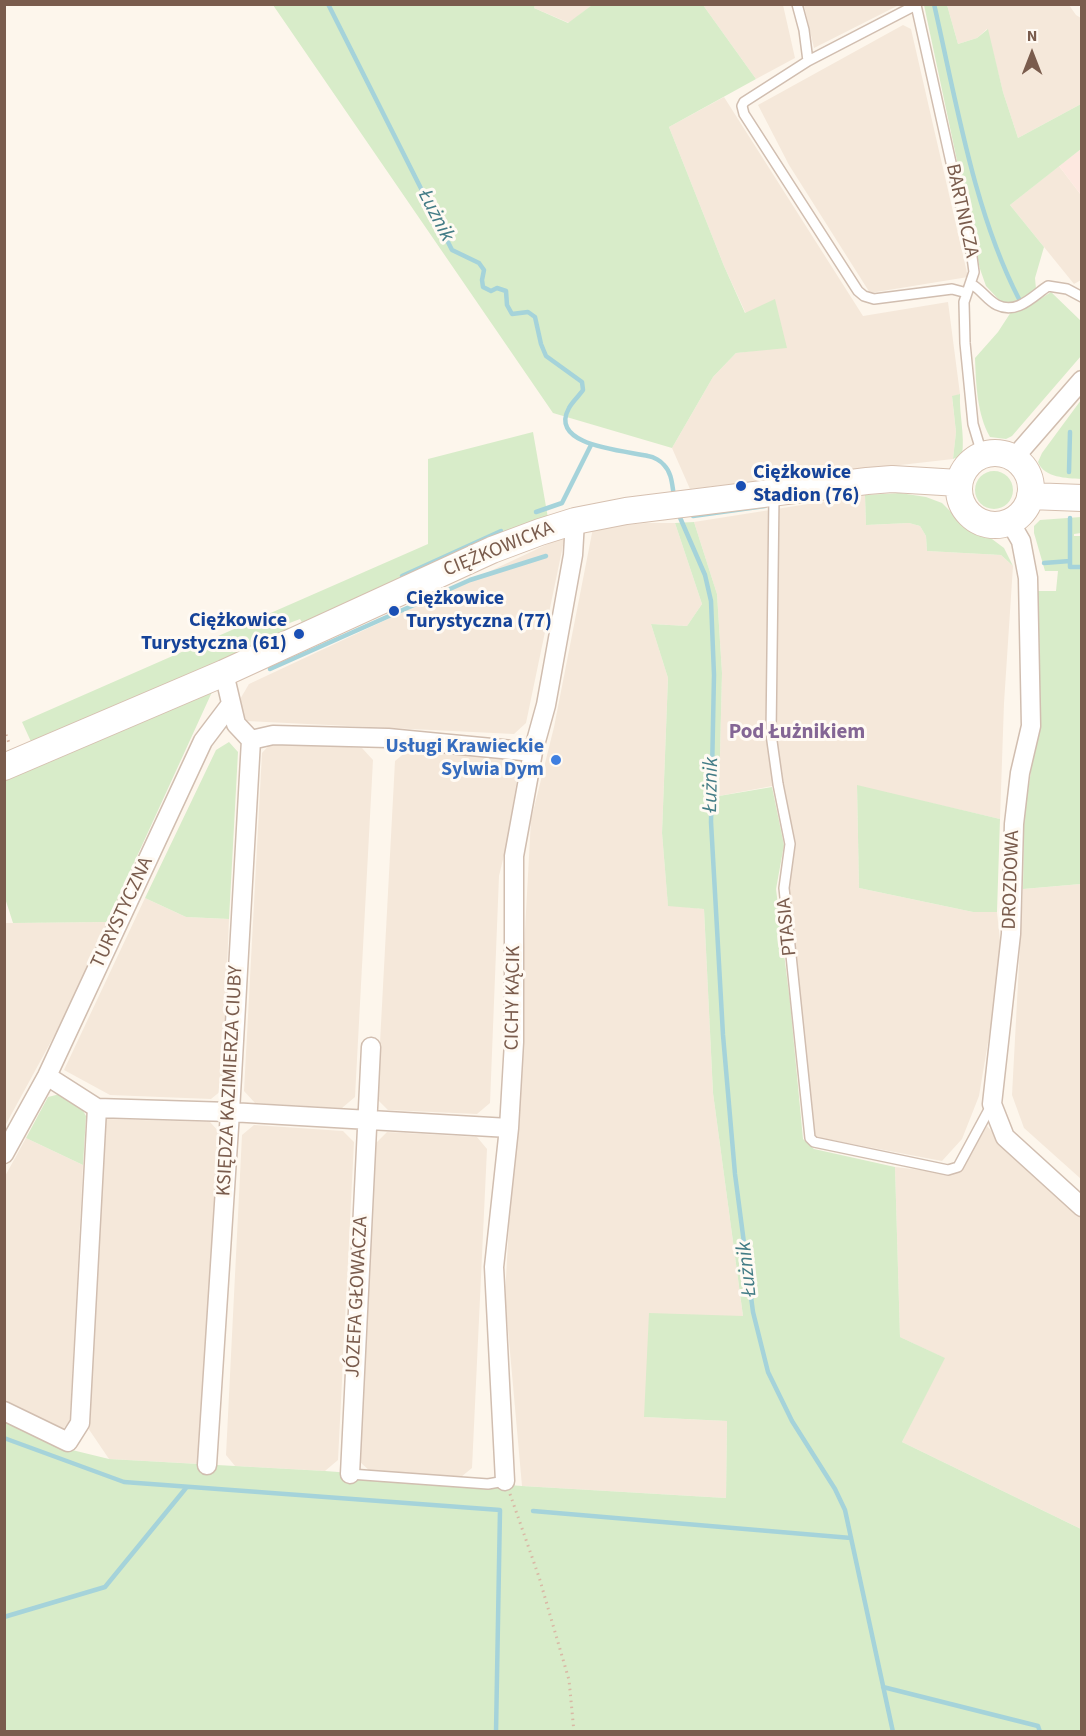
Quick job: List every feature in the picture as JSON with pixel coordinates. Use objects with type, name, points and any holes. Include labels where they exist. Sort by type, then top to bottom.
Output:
[{"type":"street","points":[[1014,458],[1082,380]]},
{"type":"street","points":[[1003,453],[1014,458],[1022,465],[1031,485],[1026,507],[1010,522],[989,524],[971,516],[960,498],[959,483],[968,465],[982,454],[1003,453]]},
{"type":"street","name":"CIĘŻKOWICKA","points":[[4,767],[224,673],[492,550],[575,521],[626,511],[892,479],[959,483]]},
{"type":"street","points":[[1030,496],[1082,498]]},
{"type":"street","name":"CICHY KĄCIK","points":[[505,1481],[494,1267],[509,1128],[514,1009],[514,856],[533,752],[549,694],[573,555],[575,521]]},
{"type":"street","name":"DROZDOWA","points":[[1010,522],[1020,541],[1028,578],[1031,726],[1020,773],[1014,824],[1011,934],[992,1104],[1005,1137],[1082,1207]]},
{"type":"street","points":[[224,673],[236,724],[251,740],[273,735],[388,738],[533,752]]},
{"type":"street","name":"TURYSTYCZNA","points":[[4,1154],[47,1076],[203,741],[231,704]]},
{"type":"street","name":"KSIĘDZA KAZIMIERZA CIUBY","points":[[207,1465],[251,740]]},
{"type":"street","name":"JÓZEFA GŁOWACZA","points":[[350,1474],[371,1047]]},
{"type":"street","points":[[47,1076],[97,1107],[509,1128]]},
{"type":"street","points":[[4,1411],[68,1442],[80,1423],[97,1107]]},
{"type":"lane","points":[[797,4],[804,30],[808,61]]},
{"type":"lane","points":[[916,4],[808,61],[749,98],[742,106],[744,114],[858,291],[864,296],[874,299],[952,289],[980,288],[996,305],[1011,308],[1026,303],[1048,286],[1067,289],[1082,297]]},
{"type":"lane","name":"BARTNICZA","points":[[916,4],[972,257],[974,272],[964,302],[965,343],[973,424],[982,454]]},
{"type":"lane","name":"PTASIA","points":[[774,493],[771,734],[790,844],[784,888],[810,1138],[814,1142],[948,1170],[958,1167],[992,1104]]},
{"type":"lane","points":[[350,1474],[488,1484],[505,1481]]},
{"type":"path","points":[[505,1481],[539,1577],[569,1680],[574,1731]]},
{"type":"shaded area","points":[[804,4],[899,5],[814,48]]},
{"type":"shaded area","points":[[535,5],[592,5],[569,23],[534,8]]},
{"type":"shaded area","points":[[703,5],[783,5],[795,58],[756,79]]},
{"type":"shaded area","points":[[947,5],[1069,5],[1081,18],[1081,104],[1018,138],[1003,92],[987,29],[977,38],[958,44]]},
{"type":"shaded area","points":[[903,25],[911,29],[968,277],[870,293],[789,165],[758,105]]},
{"type":"shaded area","points":[[724,97],[863,316],[948,302],[960,394],[952,397],[956,432],[953,459],[690,489],[672,448],[713,377],[736,353],[786,347],[746,314],[724,266],[669,127]]},
{"type":"shaded area","points":[[1081,149],[1081,195],[1059,166]]},
{"type":"shaded area","points":[[1059,166],[1081,195],[1081,280],[1074,284],[1010,205]]},
{"type":"shaded area","points":[[865,495],[866,525],[909,523],[920,526],[926,536],[927,551],[1001,555],[1013,566],[1004,703],[1000,819],[857,786],[859,888],[973,912],[997,912],[1002,959],[979,1096],[962,1139],[942,1161],[815,1137],[788,890],[795,846],[783,784],[719,796],[722,673],[717,594],[694,522]]},
{"type":"shaded area","points":[[675,523],[702,604],[687,626],[651,624],[668,678],[662,833],[668,905],[704,909],[713,1093],[743,1316],[644,1417],[727,1421],[726,1498],[522,1486],[505,1296],[531,820],[554,727],[593,528]]},
{"type":"shaded area","points":[[565,536],[526,723],[514,734],[246,721],[239,701],[249,684]]},
{"type":"shaded area","points":[[272,742],[362,748],[373,760],[355,1097],[342,1108],[255,1103],[244,1091],[262,753]]},
{"type":"shaded area","points":[[407,751],[509,755],[519,767],[499,876],[490,1103],[477,1114],[388,1110],[377,1099],[395,761]]},
{"type":"shaded area","points":[[1081,884],[1081,1179],[1024,1128],[1012,1095],[1023,889]]},
{"type":"shaded area","points":[[145,898],[186,917],[229,919],[222,1090],[211,1099],[110,1095],[64,1070]]},
{"type":"shaded area","points":[[107,922],[66,1014],[5,1126],[5,923]]},
{"type":"shaded area","points":[[106,1119],[210,1122],[220,1133],[200,1464],[109,1459],[88,1428]]},
{"type":"shaded area","points":[[254,1125],[343,1131],[354,1142],[338,1460],[325,1471],[235,1466],[226,1455],[242,1135]]},
{"type":"shaded area","points":[[987,1126],[1008,1150],[1081,1217],[1081,1529],[902,1442],[944,1358],[900,1337],[895,1167],[955,1174]]},
{"type":"shaded area","points":[[387,1132],[477,1137],[487,1149],[472,1468],[461,1477],[371,1472],[360,1462],[376,1143]]},
{"type":"shaded area","points":[[26,1138],[83,1165],[70,1421],[63,1429],[5,1400],[4,1178]]},
{"type":"green space","points":[[273,5],[535,5],[534,8],[568,23],[592,5],[703,5],[756,79],[669,127],[745,313],[775,299],[787,348],[736,353],[713,377],[672,448],[553,413]]},
{"type":"green space","points":[[924,5],[947,5],[958,44],[977,38],[988,29],[1003,92],[1018,138],[1081,104],[1081,149],[1010,205],[1044,247],[1035,278],[1036,289],[1024,299],[1016,302],[1002,303],[986,286],[980,269]]},
{"type":"green space","points":[[1051,292],[1081,321],[1081,356],[1012,436],[1006,439],[990,437],[980,409],[975,358],[998,332],[1011,312],[1028,307]]},
{"type":"green space","points":[[960,394],[962,455],[953,459],[956,432],[952,396]]},
{"type":"green space","points":[[1081,400],[1081,479],[1051,474],[1045,471],[1038,462],[1042,453]]},
{"type":"green space","points":[[533,432],[548,518],[304,626],[300,619],[287,624],[290,632],[33,746],[22,722],[428,544],[428,459]]},
{"type":"green space","points":[[994,471],[1007,477],[1013,490],[1007,503],[994,509],[981,503],[975,490],[981,477]]},
{"type":"green space","points":[[900,493],[926,497],[942,503],[966,527],[988,536],[1004,548],[1013,566],[1001,555],[927,551],[926,536],[920,526],[909,523],[866,525],[865,495]]},
{"type":"green space","points":[[1081,517],[1081,533],[1074,534],[1074,536],[1082,536],[1081,884],[1023,889],[1024,818],[1039,717],[1038,591],[1056,591],[1058,571],[1045,571],[1034,526],[1040,520]]},
{"type":"green space","points":[[694,522],[717,594],[722,673],[719,796],[772,787],[784,845],[776,889],[803,1139],[814,1149],[895,1167],[900,1337],[945,1358],[902,1442],[1081,1529],[1081,1731],[5,1731],[4,1419],[68,1449],[109,1459],[726,1498],[727,1421],[644,1417],[649,1313],[743,1316],[713,1093],[704,909],[668,906],[662,833],[668,678],[651,624],[687,626],[702,604],[675,523]]},
{"type":"green space","points":[[212,692],[107,922],[13,923],[5,898],[4,780]]},
{"type":"green space","points":[[229,742],[238,752],[229,919],[186,917],[145,898],[216,750]]},
{"type":"green space","points":[[857,785],[1000,819],[997,912],[973,912],[859,888]]},
{"type":"green space","points":[[60,1094],[81,1107],[86,1116],[83,1165],[26,1138],[48,1097]]},
{"type":"waterway","name":"Łużnik","points":[[328,4],[452,250],[479,263],[484,270],[483,287],[491,291],[497,288],[506,291],[507,305],[512,314],[528,312],[535,317],[546,356],[582,382],[583,390],[569,408],[565,421],[570,431],[580,439],[594,445],[659,461],[669,472],[674,496]]},
{"type":"waterway","points":[[934,4],[978,193],[1003,265],[1019,299]]},
{"type":"waterway","points":[[1069,472],[1070,432]]},
{"type":"waterway","points":[[536,512],[562,503],[591,445]]},
{"type":"waterway","points":[[693,516],[765,506]]},
{"type":"waterway","name":"Łużnik","points":[[678,513],[705,575],[711,601],[714,675],[711,822],[723,1035],[735,1174],[753,1312],[768,1372],[792,1421],[835,1489],[845,1510],[893,1732]]},
{"type":"waterway","points":[[1070,518],[1070,567],[1082,567]]},
{"type":"waterway","points":[[402,576],[501,531]]},
{"type":"waterway","points":[[270,669],[470,580],[546,556]]},
{"type":"waterway","points":[[1044,563],[1070,561]]},
{"type":"waterway","points":[[4,1438],[124,1482],[500,1510],[496,1732]]},
{"type":"waterway","points":[[4,1617],[105,1587],[186,1488]]},
{"type":"waterway","points":[[533,1511],[851,1538]]},
{"type":"waterway","points":[[883,1687],[1038,1726],[1040,1732]]},
{"type":"place","name":"Ciężkowice Stadion (76)","points":[[741,486]]},
{"type":"place","name":"Ciężkowice Turystyczna (77)","points":[[394,611]]},
{"type":"place","name":"Ciężkowice Turystyczna (61)","points":[[299,634]]},
{"type":"place","name":"Usługi Krawieckie Sylwia Dym","points":[[556,760]]},
{"type":"district","name":"Pod Łużnikiem","points":[[797,733]]}]
